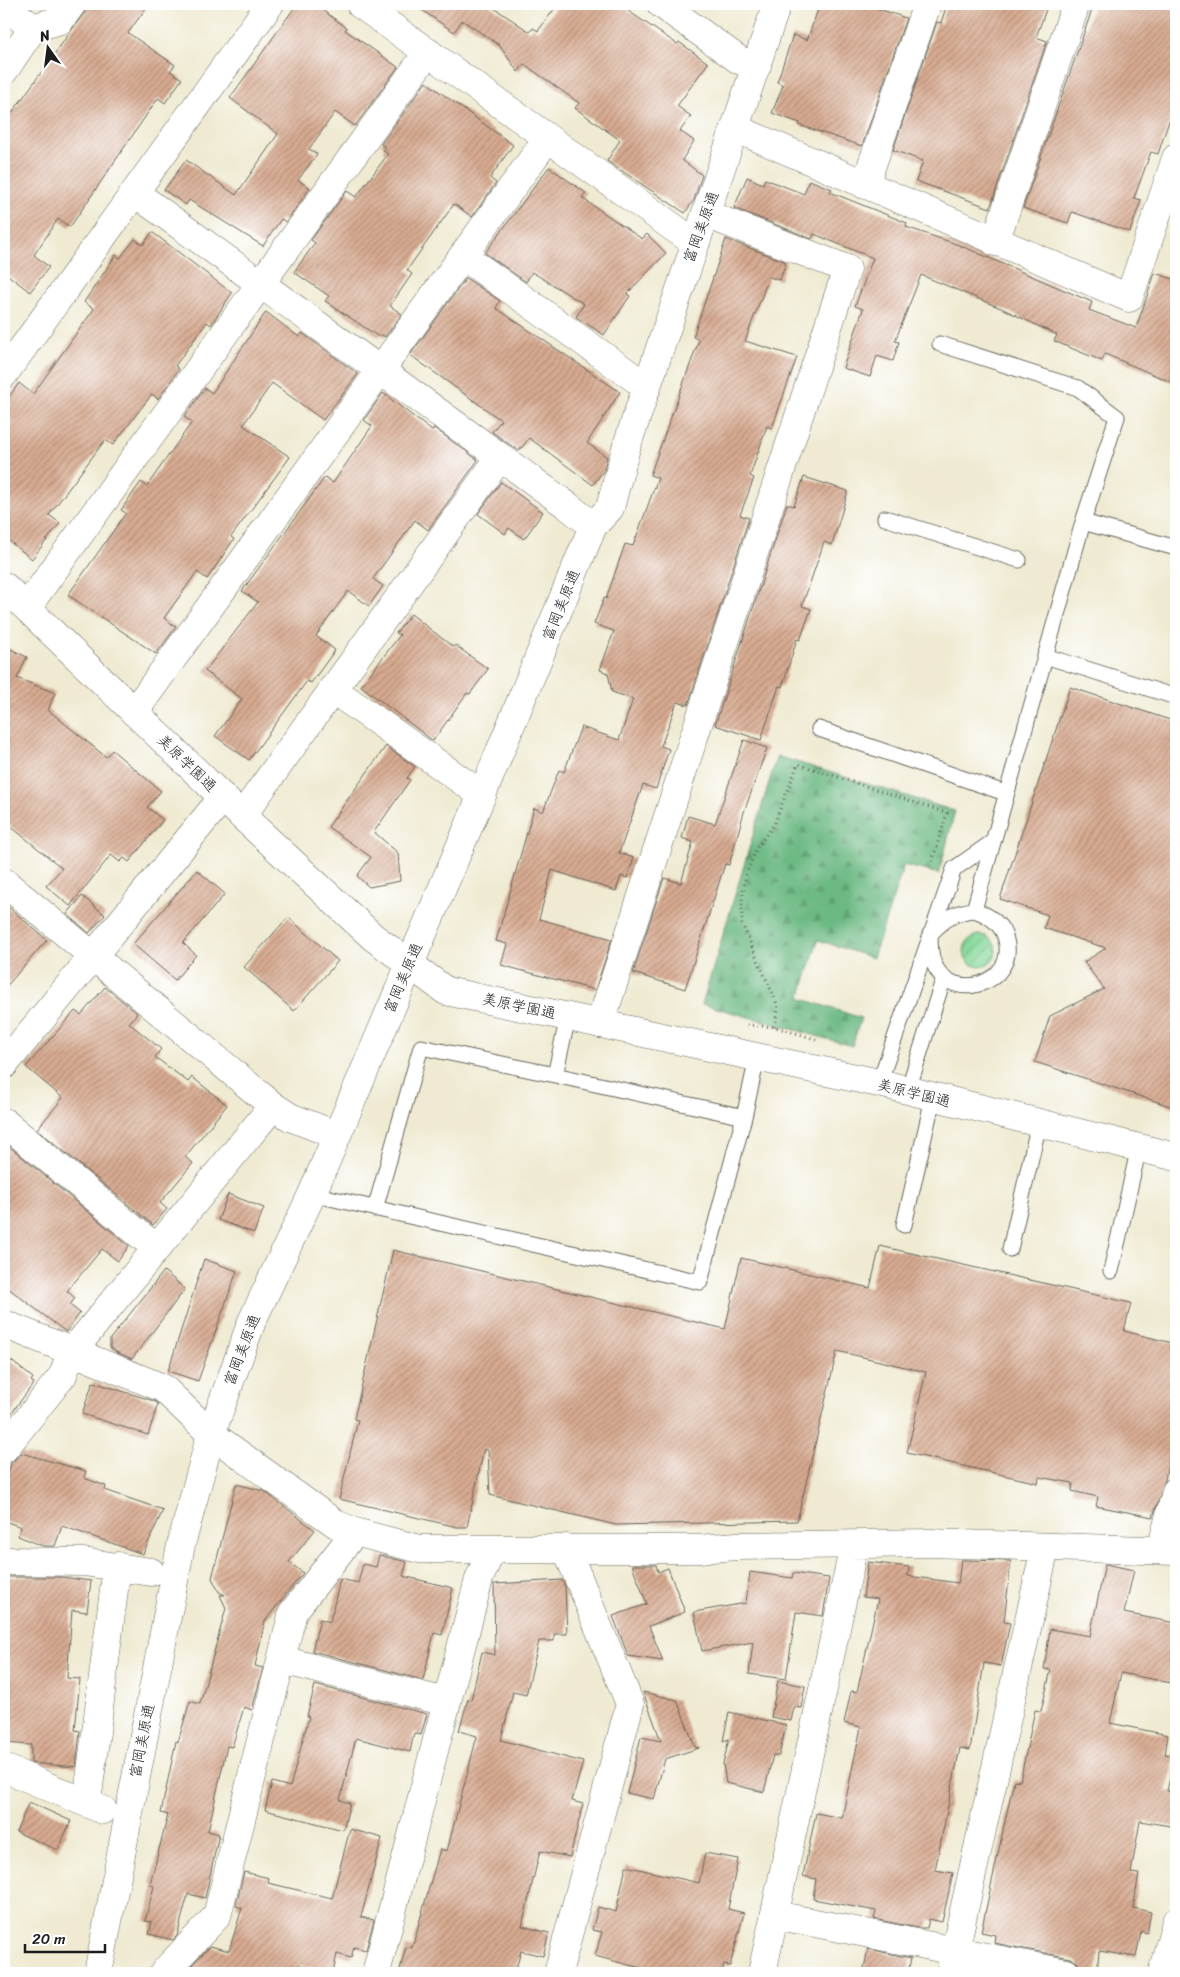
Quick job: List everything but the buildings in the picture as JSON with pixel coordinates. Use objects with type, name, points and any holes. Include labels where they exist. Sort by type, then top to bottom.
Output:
[{"type":"street","points":[[4,71],[33,28],[60,20],[72,4]]},
{"type":"street","points":[[4,374],[270,4]]},
{"type":"street","points":[[360,4],[695,243]]},
{"type":"street","points":[[661,4],[739,60],[757,66]]},
{"type":"street","name":"富岡美原通","points":[[98,1973],[181,1545],[211,1434],[252,1321],[312,1194],[482,795],[593,526],[610,508],[626,448],[777,4]]},
{"type":"street","points":[[865,185],[928,4]]},
{"type":"street","points":[[995,242],[1076,4]]},
{"type":"street","points":[[4,5],[33,28]]},
{"type":"street","points":[[27,607],[428,52]]},
{"type":"street","points":[[736,129],[1129,298],[1176,158]]},
{"type":"street","points":[[134,712],[547,139]]},
{"type":"street","points":[[135,193],[593,526]]},
{"type":"street","points":[[600,1024],[847,269],[706,214]]},
{"type":"street","points":[[463,256],[647,387]]},
{"type":"street","points":[[242,816],[500,457]]},
{"type":"street","name":"美原学園通","points":[[4,586],[242,816],[373,937],[446,991],[880,1083],[1176,1157]]},
{"type":"street","points":[[332,689],[482,795]]},
{"type":"street","points":[[4,1065],[223,797]]},
{"type":"street","points":[[4,882],[272,1106],[290,1117],[336,1135]]},
{"type":"street","points":[[4,1449],[62,1375],[71,1352],[272,1106]]},
{"type":"street","points":[[4,1122],[156,1248]]},
{"type":"street","points":[[4,1324],[163,1388],[211,1434],[336,1524],[355,1532],[419,1549],[698,1549],[737,1546],[929,1543],[1045,1548],[1169,1550],[1176,1491]]},
{"type":"street","points":[[163,1973],[217,1916],[293,1612],[355,1532]]},
{"type":"street","points":[[762,1973],[854,1545]]},
{"type":"street","points":[[558,1973],[630,1704],[566,1548]]},
{"type":"street","points":[[953,1962],[1045,1548]]},
{"type":"street","points":[[376,1973],[479,1579],[492,1549]]},
{"type":"street","points":[[4,1561],[84,1562],[151,1572]]},
{"type":"street","points":[[4,1768],[95,1807],[117,1566]]},
{"type":"street","points":[[282,1660],[446,1702]]},
{"type":"street","points":[[774,1915],[953,1962],[1066,1973]]},
{"type":"street","points":[[1162,1973],[1176,1922]]},
{"type":"lane","points":[[940,344],[1078,388],[1117,418],[1083,522],[1060,612],[1045,656],[1005,793],[974,910]]},
{"type":"lane","points":[[885,518],[1019,560]]},
{"type":"lane","points":[[1083,522],[1176,548]]},
{"type":"lane","points":[[1045,656],[1176,697]]},
{"type":"lane","points":[[819,729],[1005,793]]},
{"type":"lane","points":[[880,1083],[954,869],[991,843]]},
{"type":"lane","points":[[974,910],[986,914],[997,922],[1004,932],[1007,945],[1004,964],[992,979],[980,985],[967,987],[955,984],[944,977],[934,965],[930,934],[949,915],[961,911],[974,910]]},
{"type":"lane","points":[[904,1225],[920,1094],[944,977]]},
{"type":"lane","points":[[555,1075],[568,1017]]},
{"type":"lane","points":[[375,1209],[421,1048],[555,1075],[744,1117]]},
{"type":"lane","points":[[312,1194],[700,1282],[744,1117],[757,1058]]},
{"type":"lane","points":[[1010,1249],[1039,1123]]},
{"type":"lane","points":[[1111,1272],[1139,1148]]},
{"type":"path","points":[[775,1027],[778,1006],[742,924],[742,898],[746,875],[756,849],[774,824],[798,764],[947,813],[930,869]]},
{"type":"green space","points":[[777,756],[955,811],[939,874],[904,865],[873,958],[818,940],[800,998],[861,1018],[852,1046],[702,1004]]},
{"type":"green space","points":[[980,935],[991,940],[996,951],[991,962],[980,967],[969,962],[964,951],[969,940]]}]
